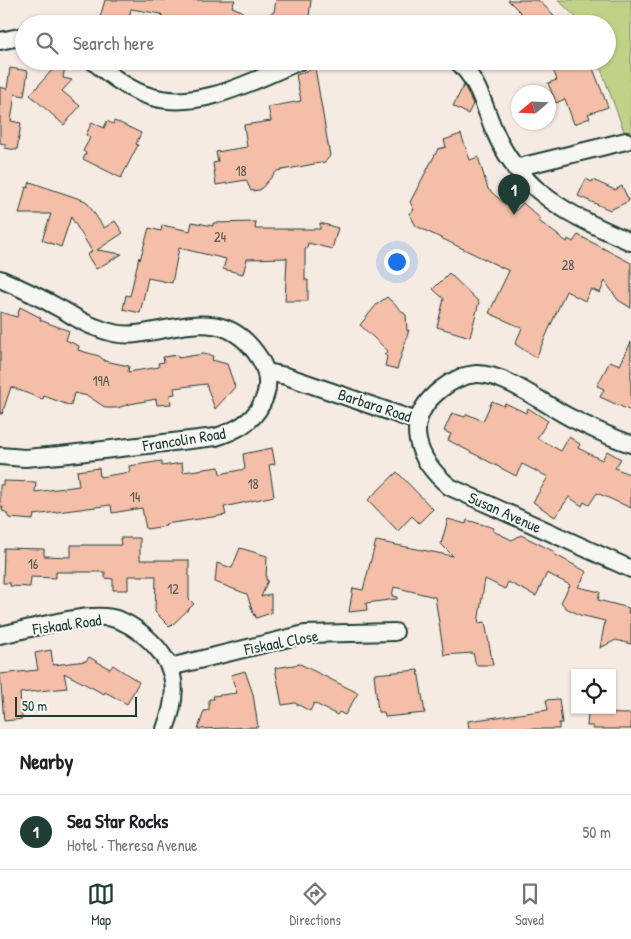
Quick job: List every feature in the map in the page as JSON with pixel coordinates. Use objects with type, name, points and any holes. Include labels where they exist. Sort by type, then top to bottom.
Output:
[{"type":"street","points":[[0,41],[15,38]]},
{"type":"street","points":[[106,70],[132,88],[152,97],[192,100],[276,70]]},
{"type":"street","points":[[467,70],[479,87],[494,130],[515,168],[546,198],[564,211],[631,242]]},
{"type":"street","points":[[515,168],[626,141]]},
{"type":"street","points":[[0,279],[30,292],[94,327],[116,333],[135,334],[190,323],[213,324],[247,342],[267,372]]},
{"type":"street","name":"Barbara Road","points":[[267,372],[286,376],[417,421],[426,404],[446,385],[460,378],[475,374],[490,376],[579,422],[631,444]]},
{"type":"street","name":"Francolin Road","points":[[0,456],[25,458],[60,455],[190,441],[235,431],[250,420],[261,407],[267,391],[267,372]]},
{"type":"street","name":"Susan Avenue","points":[[417,421],[420,450],[438,477],[450,487],[631,569]]},
{"type":"street","name":"Fiskaal Road","points":[[0,635],[92,617],[117,618],[136,629],[155,645],[170,667],[174,688],[173,704],[165,729]]},
{"type":"street","name":"Fiskaal Close","points":[[170,667],[305,634],[394,632]]},
{"type":"green space","points":[[558,0],[631,0],[631,133],[624,131],[601,70],[616,70],[616,15],[574,15]]},
{"type":"building","points":[[105,0],[235,0],[232,7],[242,11],[240,15],[162,15],[131,9],[130,15],[101,15]]},
{"type":"building","points":[[276,0],[311,0],[309,15],[267,15],[274,12]]},
{"type":"building","points":[[508,0],[538,0],[554,15],[523,15]]},
{"type":"building","points":[[10,68],[28,71],[24,96],[15,94],[11,121],[21,123],[17,150],[5,148],[5,144],[0,143],[0,87],[7,89]]},
{"type":"building","points":[[52,70],[64,70],[63,78],[72,80],[62,91],[80,106],[64,125],[30,95]]},
{"type":"building","points":[[315,70],[330,156],[325,162],[277,171],[260,190],[251,191],[246,180],[216,185],[213,163],[218,162],[216,152],[247,147],[244,125],[271,121],[268,107],[301,101],[296,75]]},
{"type":"building","points":[[553,70],[594,70],[608,107],[588,114],[590,118],[574,124],[565,99],[556,103],[556,85],[549,85],[548,83],[557,80]]},
{"type":"building","points":[[464,85],[473,104],[468,114],[453,106]]},
{"type":"building","points":[[107,121],[113,124],[114,121],[120,123],[141,133],[136,144],[138,145],[121,178],[83,159],[86,153],[83,151],[90,138],[86,135],[92,122],[104,128]]},
{"type":"building","points":[[461,134],[470,160],[478,157],[488,189],[514,212],[523,203],[541,219],[539,221],[567,242],[568,239],[573,242],[578,235],[631,263],[631,308],[618,300],[605,281],[600,293],[591,289],[585,301],[566,291],[536,358],[515,344],[522,328],[489,313],[509,271],[416,226],[409,213],[414,210],[410,202],[438,149],[446,147],[444,140]]},
{"type":"building","points":[[586,179],[592,182],[593,180],[615,190],[622,186],[629,201],[610,210],[578,196]]},
{"type":"building","points":[[30,182],[86,201],[104,228],[115,221],[123,233],[97,250],[122,254],[96,269],[87,255],[92,251],[71,217],[61,247],[42,240],[51,214],[19,214],[26,187],[28,188]]},
{"type":"building","points":[[192,222],[213,226],[213,223],[256,222],[255,229],[320,229],[320,223],[338,228],[332,249],[308,243],[307,248],[305,248],[305,280],[308,280],[308,301],[285,301],[287,258],[247,259],[243,274],[223,269],[226,259],[179,248],[172,283],[148,278],[140,313],[123,309],[126,295],[130,296],[139,257],[140,260],[149,228],[161,231],[162,225],[190,231]]},
{"type":"building","points":[[449,273],[479,302],[470,337],[437,327],[444,299],[433,289]]},
{"type":"building","points":[[387,297],[406,315],[407,331],[409,330],[397,369],[385,366],[387,357],[384,354],[388,351],[360,325],[377,304]]},
{"type":"building","points":[[20,307],[41,318],[40,320],[69,331],[66,340],[79,346],[78,350],[99,356],[105,361],[129,366],[128,372],[159,367],[158,363],[164,362],[163,357],[178,355],[178,358],[203,354],[213,356],[212,360],[227,364],[235,387],[215,409],[206,384],[174,388],[175,394],[170,395],[171,404],[157,405],[156,399],[117,408],[106,408],[88,396],[74,393],[71,406],[44,396],[43,399],[39,398],[11,387],[2,414],[0,414],[0,312],[17,317]]},
{"type":"building","points":[[631,342],[631,411],[600,397],[604,389],[597,386],[610,361],[620,365]]},
{"type":"building","points":[[492,401],[504,406],[505,403],[526,413],[528,408],[548,421],[537,438],[561,451],[569,437],[580,444],[578,448],[602,460],[607,451],[621,459],[615,468],[631,475],[631,508],[597,493],[589,505],[584,502],[582,506],[569,497],[555,517],[533,502],[548,477],[522,464],[516,476],[448,440],[451,434],[444,431],[452,413],[465,417],[467,414],[483,421]]},
{"type":"building","points":[[272,448],[275,464],[269,465],[274,496],[224,507],[226,515],[165,524],[166,526],[146,529],[142,508],[112,513],[111,505],[34,515],[33,520],[9,518],[6,512],[2,511],[3,507],[0,507],[0,485],[3,485],[3,481],[36,482],[35,492],[79,486],[77,471],[99,468],[100,477],[130,472],[129,466],[162,461],[162,466],[182,463],[183,472],[219,467],[220,474],[245,469],[243,454]]},
{"type":"building","points":[[397,472],[433,509],[419,523],[412,516],[398,531],[368,500]]},
{"type":"building","points":[[448,519],[466,524],[467,520],[494,528],[493,531],[512,540],[521,535],[555,552],[554,554],[587,572],[578,587],[600,592],[598,600],[629,608],[628,613],[631,614],[631,644],[616,640],[600,648],[605,621],[580,615],[566,608],[561,602],[570,585],[547,573],[536,596],[508,582],[505,589],[485,579],[478,623],[485,622],[493,665],[476,665],[473,653],[444,655],[435,597],[394,587],[392,596],[397,597],[397,599],[366,603],[367,610],[349,612],[353,588],[363,590],[376,541],[453,556],[441,544]]},
{"type":"building","points":[[120,538],[140,538],[140,560],[189,560],[189,599],[194,604],[170,627],[155,612],[156,576],[128,576],[128,590],[113,590],[113,579],[105,578],[105,572],[56,572],[56,578],[31,577],[30,587],[10,586],[10,583],[3,583],[4,548],[44,549],[44,556],[71,557],[71,545],[121,545]]},
{"type":"building","points":[[240,548],[267,556],[266,580],[268,580],[261,597],[271,594],[271,613],[256,618],[247,594],[215,582],[217,563],[232,568]]},
{"type":"building","points":[[51,650],[53,665],[86,661],[89,657],[110,669],[113,665],[139,682],[127,704],[64,673],[67,688],[20,693],[22,719],[4,721],[0,674],[38,670],[35,653]]},
{"type":"building","points":[[300,664],[358,693],[345,715],[339,712],[337,715],[314,703],[310,711],[295,703],[282,705],[275,668]]},
{"type":"building","points":[[418,670],[425,713],[385,717],[384,712],[378,712],[374,674]]},
{"type":"building","points":[[245,671],[253,694],[258,727],[198,729],[204,711],[209,710],[209,699],[214,699],[213,696],[237,693],[231,675]]},
{"type":"building","points":[[559,699],[562,723],[559,723],[559,729],[469,729],[468,721],[548,710],[546,700]]},
{"type":"building","points":[[588,714],[631,714],[631,729],[593,729],[593,726],[587,726]]},
{"type":"place","name":"Sea Star Rocks","points":[[514,215]]}]
